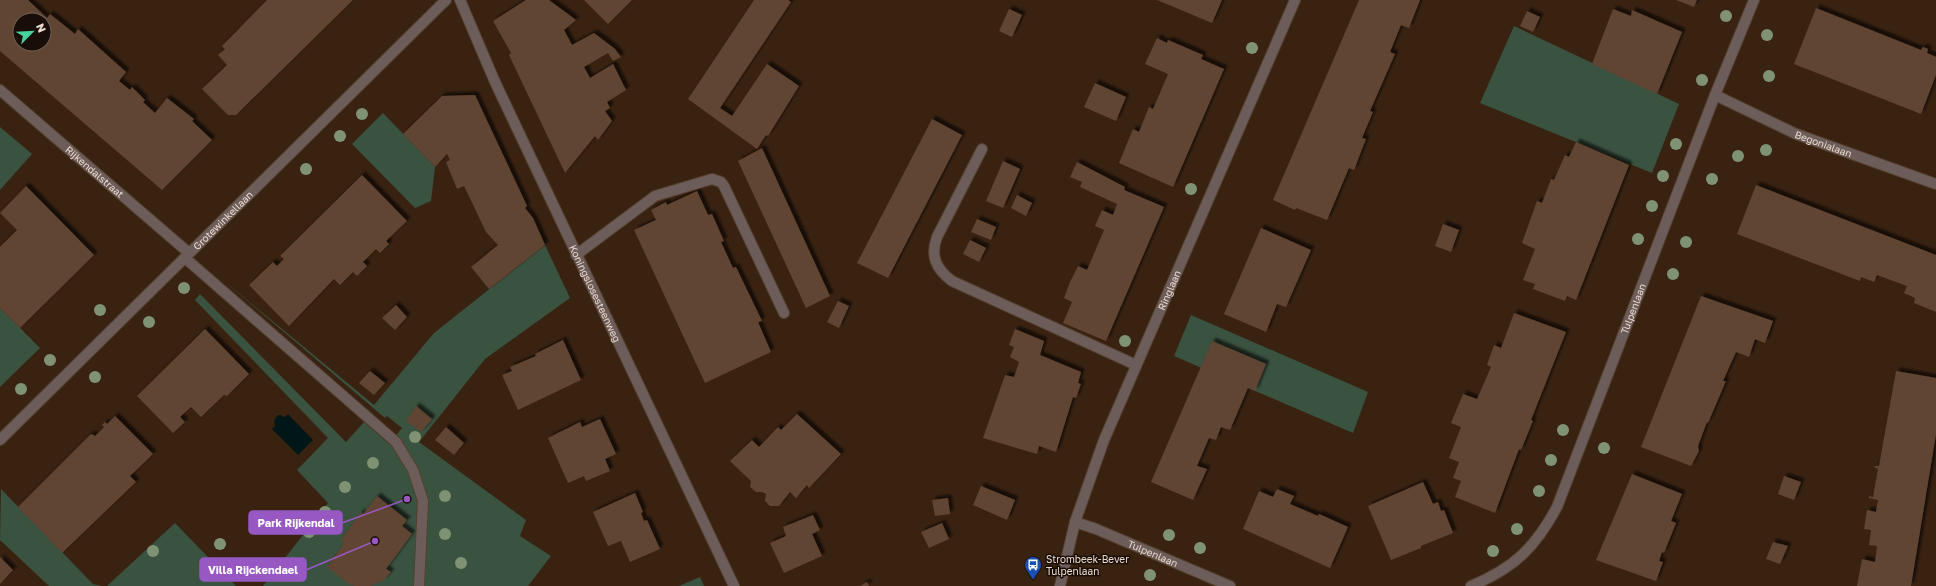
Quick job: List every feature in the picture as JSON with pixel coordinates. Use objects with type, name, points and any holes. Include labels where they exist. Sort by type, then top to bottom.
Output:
[{"type":"street","name":"Grotewinkellaan","points":[[0,440],[446,0]]},
{"type":"street","name":"Koningslosesteenweg","points":[[460,0],[494,82],[734,586]]},
{"type":"street","name":"Ringlaan","points":[[1060,586],[1075,522],[1104,440],[1295,0]]},
{"type":"street","name":"Tulpenlaan","points":[[1471,586],[1505,570],[1525,553],[1545,530],[1557,507],[1754,0]]},
{"type":"street","name":"Rijkendalstraat","points":[[0,90],[396,442],[413,470],[423,501],[419,586]]},
{"type":"street","name":"Begonialaan","points":[[1716,95],[1796,134],[1936,184]]},
{"type":"street","points":[[982,149],[933,247],[937,266],[944,275],[952,280],[1136,365]]},
{"type":"street","points":[[576,255],[655,196],[707,179],[716,180],[724,186],[784,313]]},
{"type":"street","name":"Tulpenlaan","points":[[1075,522],[1096,529],[1230,586]]},
{"type":"green space","points":[[1514,26],[1679,104],[1652,173],[1480,103]]},
{"type":"green space","points":[[383,113],[435,167],[431,201],[415,208],[352,144]]},
{"type":"green space","points":[[0,127],[32,154],[0,190]]},
{"type":"green space","points":[[545,245],[570,298],[485,359],[419,442],[526,520],[520,536],[551,556],[528,586],[263,586],[328,503],[297,470],[328,438],[195,300],[200,294],[346,442],[364,422],[389,444],[402,428],[387,416],[385,418],[218,276],[374,405],[434,333]]},
{"type":"green space","points":[[0,308],[40,348],[0,387]]},
{"type":"green space","points":[[1191,315],[1368,392],[1353,433],[1174,356]]},
{"type":"green space","points":[[1,489],[93,584],[102,586],[49,586],[0,540]]},
{"type":"green space","points":[[175,523],[236,586],[107,586]]},
{"type":"green space","points":[[700,577],[704,586],[679,586]]},
{"type":"shaded area","points":[[288,414],[313,440],[298,455],[272,429],[275,426],[274,421],[277,416],[280,415],[285,417]]},
{"type":"building","points":[[0,0],[28,0],[41,12],[12,12],[12,52],[52,52],[52,16],[75,34],[78,29],[126,72],[119,81],[130,90],[132,87],[145,100],[143,102],[155,113],[167,98],[194,119],[192,121],[212,140],[162,190],[0,51]]},
{"type":"building","points":[[267,0],[353,0],[236,115],[228,115],[202,89],[227,65],[218,55],[225,49],[222,46]]},
{"type":"building","points":[[526,0],[549,0],[576,20],[564,30],[572,45],[594,33],[615,49],[621,57],[613,61],[608,53],[584,67],[590,78],[613,64],[626,90],[607,102],[610,108],[605,111],[612,121],[598,140],[595,136],[565,173],[509,55],[511,53],[493,21]]},
{"type":"building","points":[[584,0],[632,0],[608,24]]},
{"type":"building","points":[[754,0],[788,0],[791,2],[720,108],[732,116],[767,64],[799,86],[768,136],[766,135],[757,149],[688,99]]},
{"type":"building","points":[[1157,0],[1222,0],[1212,23]]},
{"type":"building","points":[[1359,0],[1420,0],[1409,28],[1401,25],[1390,52],[1395,54],[1370,111],[1373,112],[1362,138],[1366,139],[1354,170],[1349,168],[1327,220],[1296,208],[1295,210],[1273,200]]},
{"type":"building","points":[[1676,0],[1697,0],[1694,7]]},
{"type":"building","points":[[1816,8],[1921,50],[1923,47],[1928,49],[1927,53],[1936,57],[1936,75],[1921,114],[1794,64]]},
{"type":"building","points":[[1009,9],[1022,15],[1012,37],[999,31]]},
{"type":"building","points":[[1613,9],[1631,16],[1632,10],[1682,32],[1657,94],[1592,64]]},
{"type":"building","points":[[1527,11],[1540,17],[1533,32],[1520,26]]},
{"type":"building","points":[[1157,38],[1167,43],[1168,40],[1203,55],[1201,59],[1224,69],[1173,187],[1119,163],[1133,129],[1139,132],[1149,107],[1153,109],[1168,74],[1145,64]]},
{"type":"building","points":[[1095,83],[1126,97],[1116,121],[1084,107]]},
{"type":"building","points":[[475,95],[527,206],[525,208],[533,218],[545,245],[489,289],[471,267],[498,245],[486,232],[464,186],[457,189],[446,162],[450,160],[447,154],[435,167],[403,134],[442,96]]},
{"type":"building","points":[[932,119],[962,135],[888,278],[857,263]]},
{"type":"building","points":[[1576,142],[1629,165],[1576,300],[1567,296],[1565,301],[1533,289],[1535,284],[1523,280],[1535,249],[1522,243],[1537,201],[1542,203],[1551,179],[1554,180],[1565,155],[1569,157]]},
{"type":"building","points":[[762,148],[830,296],[806,308],[738,161]]},
{"type":"building","points":[[1003,161],[1020,169],[1003,208],[986,201]]},
{"type":"building","points":[[1077,162],[1125,187],[1124,190],[1164,207],[1106,341],[1063,323],[1072,302],[1064,298],[1070,282],[1078,266],[1087,270],[1104,230],[1095,226],[1102,210],[1113,215],[1117,204],[1080,187],[1082,182],[1070,177]]},
{"type":"building","points":[[362,175],[407,221],[386,241],[389,244],[380,253],[376,249],[363,262],[367,266],[357,276],[353,272],[340,285],[334,279],[289,326],[249,285],[273,262],[277,266],[284,259],[280,256]]},
{"type":"building","points":[[1756,185],[1936,255],[1936,312],[1914,303],[1915,298],[1904,293],[1907,286],[1877,275],[1874,282],[1861,277],[1860,281],[1737,234]]},
{"type":"building","points":[[26,186],[94,255],[20,328],[0,308],[0,247],[17,230],[0,213]]},
{"type":"building","points":[[697,191],[708,215],[712,214],[724,241],[721,242],[733,268],[736,267],[762,321],[758,322],[771,352],[705,383],[634,230],[656,220],[651,210],[666,202],[667,205]]},
{"type":"building","points":[[1017,195],[1032,203],[1026,216],[1011,208]]},
{"type":"building","points":[[977,219],[996,227],[991,240],[971,232]]},
{"type":"building","points":[[1443,224],[1459,230],[1451,252],[1435,246]]},
{"type":"building","points":[[1261,228],[1311,250],[1286,307],[1277,304],[1266,332],[1224,314]]},
{"type":"building","points":[[970,240],[986,248],[979,262],[963,254]]},
{"type":"building","points":[[1701,296],[1773,321],[1765,343],[1755,339],[1749,357],[1736,352],[1723,381],[1726,381],[1708,423],[1707,422],[1698,446],[1699,451],[1691,466],[1641,447]]},
{"type":"building","points":[[838,301],[849,306],[839,328],[827,322]]},
{"type":"building","points":[[396,305],[407,317],[395,330],[382,318]]},
{"type":"building","points":[[1514,313],[1566,332],[1531,420],[1533,421],[1521,450],[1519,449],[1495,513],[1455,497],[1461,481],[1453,478],[1459,462],[1449,458],[1461,427],[1451,423],[1463,394],[1477,399],[1491,367],[1487,365],[1494,345],[1501,348]]},
{"type":"building","points":[[205,329],[249,374],[227,396],[224,395],[201,417],[191,407],[180,417],[185,422],[173,433],[137,396]]},
{"type":"building","points":[[1015,329],[1044,341],[1040,355],[1081,372],[1078,383],[1081,384],[1076,398],[1073,397],[1056,452],[1039,446],[1037,454],[983,438],[1005,375],[1014,377],[1019,362],[1010,357],[1014,347],[1009,345]]},
{"type":"building","points":[[563,340],[581,380],[518,410],[502,375],[512,371],[510,367],[536,356],[535,354]]},
{"type":"building","points":[[1212,341],[1266,364],[1255,391],[1248,388],[1230,430],[1221,427],[1216,440],[1209,438],[1197,466],[1207,469],[1193,500],[1151,482]]},
{"type":"building","points":[[370,371],[385,383],[374,395],[359,383]]},
{"type":"building","points":[[1896,371],[1936,378],[1936,434],[1911,586],[1857,586],[1862,559],[1875,562],[1877,546],[1869,545],[1871,530],[1864,529],[1867,510],[1876,512],[1878,500],[1869,498],[1869,496],[1873,497],[1878,469],[1874,467],[1879,466]]},
{"type":"building","points":[[416,406],[432,419],[421,432],[406,421]]},
{"type":"building","points":[[797,414],[841,454],[809,488],[807,485],[796,498],[790,492],[779,506],[770,506],[765,501],[766,494],[756,492],[750,487],[751,481],[730,461],[752,440],[759,447],[778,427],[781,430]]},
{"type":"building","points":[[115,416],[153,454],[130,476],[136,482],[62,553],[18,507],[90,435],[92,434],[95,436],[104,427],[102,425],[105,422],[107,424]]},
{"type":"building","points":[[600,419],[616,454],[605,459],[610,471],[586,481],[584,476],[568,483],[548,438],[580,422],[582,427]]},
{"type":"building","points":[[446,427],[464,443],[454,455],[435,440]]},
{"type":"building","points":[[1632,474],[1682,494],[1671,521],[1676,523],[1664,553],[1662,552],[1659,561],[1663,562],[1656,581],[1596,560]]},
{"type":"building","points":[[1784,476],[1801,482],[1794,500],[1778,494]]},
{"type":"building","points":[[1423,482],[1433,504],[1438,502],[1441,511],[1444,510],[1453,533],[1391,560],[1368,506]]},
{"type":"building","points":[[981,486],[1015,500],[1007,520],[973,505]]},
{"type":"building","points":[[1277,489],[1294,496],[1290,504],[1318,516],[1319,514],[1348,527],[1330,568],[1243,529],[1259,491],[1273,497]]},
{"type":"building","points":[[635,493],[643,512],[641,513],[644,521],[647,520],[660,549],[630,562],[621,541],[608,546],[593,512]]},
{"type":"building","points":[[377,496],[407,520],[402,526],[412,534],[386,569],[391,572],[384,580],[370,586],[355,586],[349,584],[327,567],[344,543],[341,540],[361,512],[363,514]]},
{"type":"building","points":[[948,498],[950,514],[935,516],[932,500]]},
{"type":"building","points":[[813,515],[820,530],[812,534],[822,556],[784,573],[770,543],[786,536],[783,527]]},
{"type":"building","points":[[942,523],[949,539],[929,548],[921,532]]},
{"type":"building","points":[[1773,542],[1788,546],[1780,564],[1766,559]]},
{"type":"building","points":[[0,557],[13,570],[0,584]]},
{"type":"building","points":[[867,582],[869,586],[860,586]]},
{"type":"place","name":"Park Rijkendal","points":[[407,499]]},
{"type":"place","name":"Villa Rijckendael","points":[[375,541]]},
{"type":"place","name":"Strombeek-Bever Tulpenlaan","points":[[1033,580]]}]
